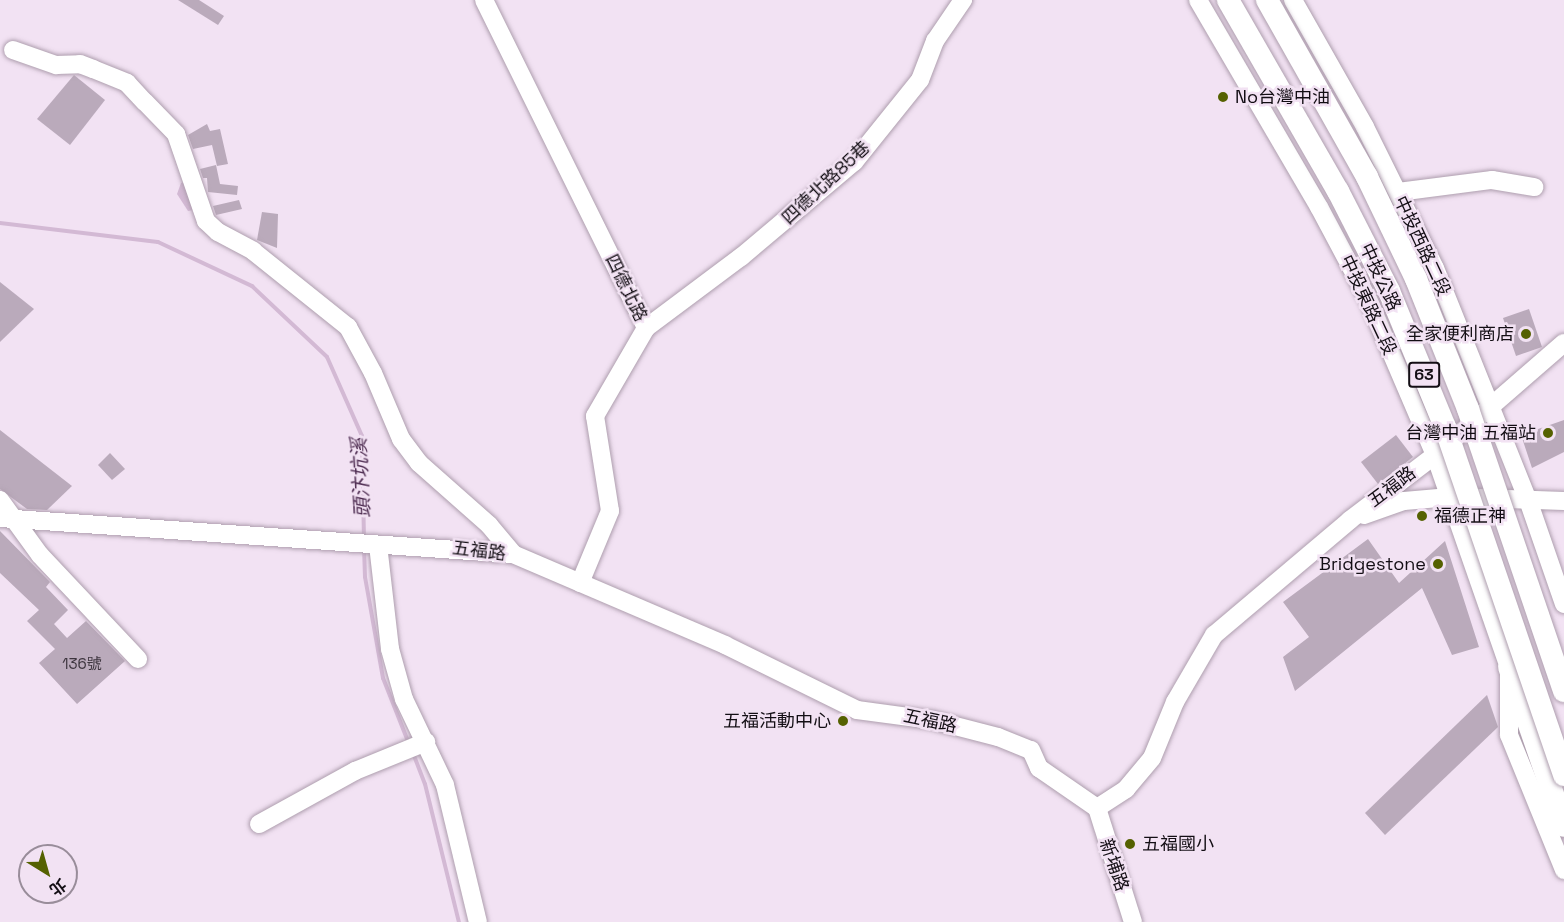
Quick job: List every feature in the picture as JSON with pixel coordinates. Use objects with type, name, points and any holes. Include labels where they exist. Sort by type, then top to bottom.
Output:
[{"type":"main road","name":"中投公路","points":[[1228,0],[1338,191],[1389,291],[1445,427],[1554,775]]},
{"type":"main road","name":"中投公路","points":[[1267,0],[1367,177],[1416,279],[1471,420],[1564,691]]},
{"type":"main road","points":[[1509,668],[1554,775],[1564,826]]},
{"type":"street","name":"四德北路","points":[[484,0],[646,328],[595,416],[610,511],[580,583]]},
{"type":"street","name":"四德北路85巷","points":[[646,328],[741,258],[854,162],[920,80],[935,41],[963,0]]},
{"type":"street","name":"中投東路二段","points":[[1198,0],[1319,207],[1363,290],[1435,455],[1509,668],[1509,735],[1564,870]]},
{"type":"street","name":"中投西路二段","points":[[1293,0],[1398,192],[1435,268],[1528,500],[1564,604]]},
{"type":"street","points":[[13,50],[56,65],[80,64],[127,83],[176,134],[206,221],[218,232],[253,251],[348,327],[373,373],[401,439],[419,463],[489,525],[513,554]]},
{"type":"street","points":[[1398,192],[1492,180],[1534,187]]},
{"type":"street","name":"五福路","points":[[5,518],[513,554],[735,649],[857,710],[932,720],[998,737],[1032,750],[1039,768],[1096,808],[1126,789],[1152,758],[1175,702],[1214,635],[1350,520],[1435,455],[1564,343]]},
{"type":"street","name":"五福路","points":[[1350,520],[1404,501],[1450,497],[1564,501]]},
{"type":"street","points":[[0,500],[5,518],[138,659]]},
{"type":"street","points":[[378,545],[390,649],[404,699],[426,742],[459,831],[478,922]]},
{"type":"street","points":[[259,824],[388,757],[426,742]]},
{"type":"street","name":"新埔路","points":[[1096,808],[1133,922]]},
{"type":"shaded area","points":[[190,180],[199,209],[188,211],[177,194],[181,183]]},
{"type":"building","points":[[178,0],[199,0],[224,16],[218,25]]},
{"type":"building","points":[[74,75],[105,100],[70,145],[37,119]]},
{"type":"building","points":[[207,124],[210,131],[220,129],[228,164],[217,166],[212,145],[193,149],[188,135]]},
{"type":"building","points":[[216,165],[220,184],[238,186],[237,195],[208,192],[207,178],[203,178],[200,169]]},
{"type":"building","points":[[239,200],[242,209],[216,215],[213,206]]},
{"type":"building","points":[[262,212],[278,214],[277,248],[257,240]]},
{"type":"building","points":[[0,282],[34,309],[0,342]]},
{"type":"building","points":[[1529,309],[1542,347],[1516,356],[1503,318]]},
{"type":"building","points":[[1564,420],[1564,452],[1532,468],[1521,435]]},
{"type":"building","points":[[0,430],[72,486],[47,510],[27,509],[0,489]]},
{"type":"building","points":[[1396,435],[1413,457],[1378,484],[1361,462]]},
{"type":"building","points":[[110,453],[125,469],[112,480],[98,465]]},
{"type":"building","points":[[0,531],[50,582],[46,587],[68,610],[54,624],[67,638],[86,621],[125,661],[77,704],[39,663],[55,649],[27,621],[39,610],[0,573]]},
{"type":"building","points":[[1368,539],[1399,583],[1445,541],[1479,647],[1452,655],[1422,588],[1295,691],[1283,657],[1309,637],[1283,602]]},
{"type":"building","points":[[1487,695],[1498,727],[1385,835],[1365,813]]},
{"type":"waterway","name":"頭汴坑溪","points":[[0,223],[158,242],[252,286],[327,357],[362,436],[364,537]]},
{"type":"waterway","name":"頭汴坑溪","points":[[364,548],[365,577],[383,678],[409,744]]},
{"type":"waterway","name":"頭汴坑溪","points":[[413,753],[425,784],[459,922]]},
{"type":"place","name":"No台灣中油","points":[[1223,97]]},
{"type":"place","name":"全家便利商店","points":[[1526,334]]},
{"type":"place","name":"台灣中油 五福站","points":[[1548,433]]},
{"type":"place","name":"福德正神","points":[[1422,516]]},
{"type":"place","name":"Bridgestone","points":[[1438,564]]},
{"type":"place","name":"五福活動中心","points":[[843,721]]},
{"type":"place","name":"五福國小","points":[[1130,844]]}]
